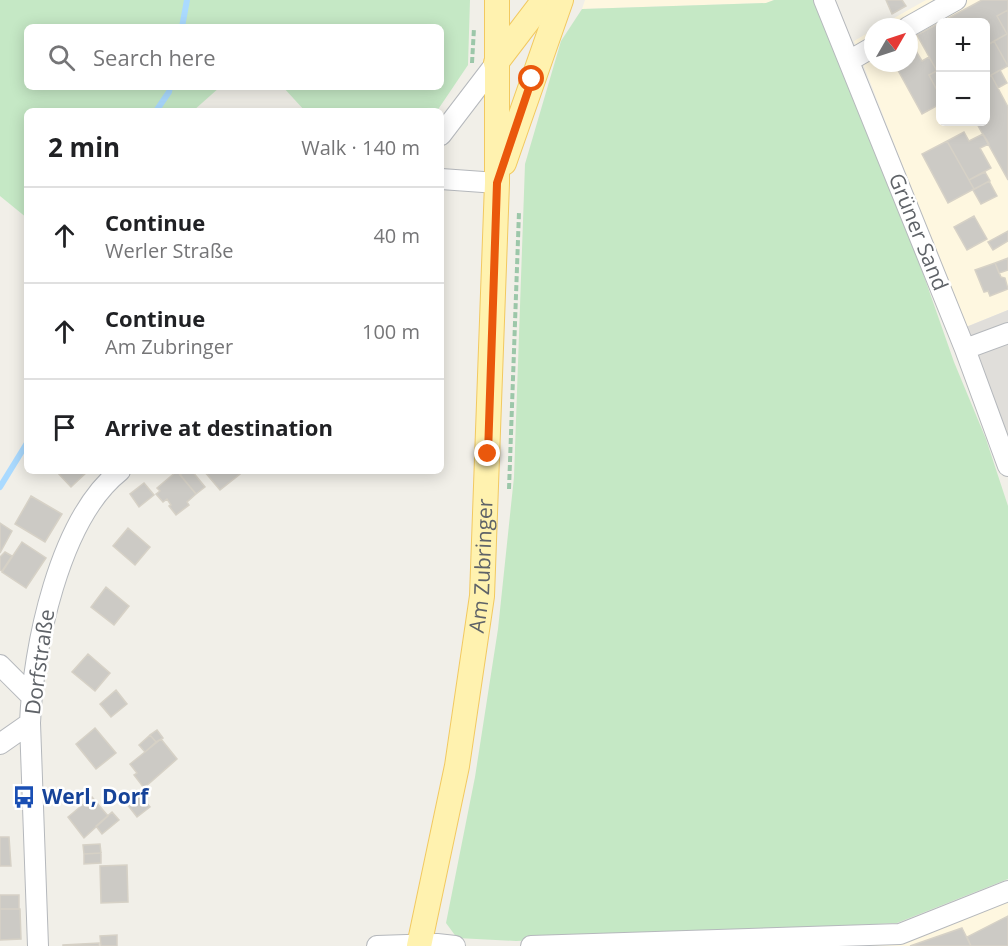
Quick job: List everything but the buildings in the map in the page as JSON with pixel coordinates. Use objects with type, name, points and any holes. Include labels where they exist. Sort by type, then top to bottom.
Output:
[{"type":"main road","name":"Am Zubringer","points":[[419,945],[457,766],[482,596],[497,183],[497,0]]},
{"type":"main road","points":[[496,63],[544,0]]},
{"type":"main road","points":[[497,183],[561,0]]},
{"type":"street","name":"Grüner Sand","points":[[824,0],[965,349],[1008,466]]},
{"type":"street","points":[[918,21],[956,0]]},
{"type":"street","points":[[849,61],[864,52]]},
{"type":"street","points":[[444,131],[496,63]]},
{"type":"street","points":[[444,179],[497,183]]},
{"type":"street","points":[[965,349],[1008,333]]},
{"type":"street","name":"Dorfstraße","points":[[38,946],[31,696],[48,604],[70,539],[105,483],[116,474]]},
{"type":"street","points":[[0,665],[31,696]]},
{"type":"street","points":[[0,744],[30,723]]},
{"type":"street","points":[[531,946],[862,941],[900,934],[1008,891]]},
{"type":"street","points":[[377,946],[455,946]]},
{"type":"path","points":[[472,66],[474,23]]},
{"type":"shaded area","points":[[585,0],[774,0],[766,3],[582,9]]},
{"type":"shaded area","points":[[926,0],[1008,0],[1008,310],[966,327],[866,72],[918,72],[918,18],[894,18]]},
{"type":"shaded area","points":[[864,35],[864,67],[854,41]]},
{"type":"shaded area","points":[[1008,310],[1008,445],[966,327]]},
{"type":"shaded area","points":[[1008,898],[1008,946],[809,946]]},
{"type":"green space","points":[[0,0],[470,0],[468,65],[439,108],[302,108],[286,90],[444,90],[444,24],[24,24],[24,90],[217,90],[196,108],[24,108],[24,216],[0,196]]},
{"type":"green space","points":[[774,0],[813,0],[918,259],[954,362],[986,439],[1008,506],[1008,879],[897,923],[516,941],[457,938],[446,923],[475,777],[498,629],[514,477],[525,164],[561,41],[582,9],[766,3]]},
{"type":"waterway","points":[[183,24],[187,0]]},
{"type":"waterway","points":[[158,108],[169,90]]},
{"type":"waterway","points":[[0,487],[24,448]]},
{"type":"place","name":"Werl, Dorf","points":[[24,797]]},
{"type":"route","points":[[488,454],[497,183],[532,79]]}]
